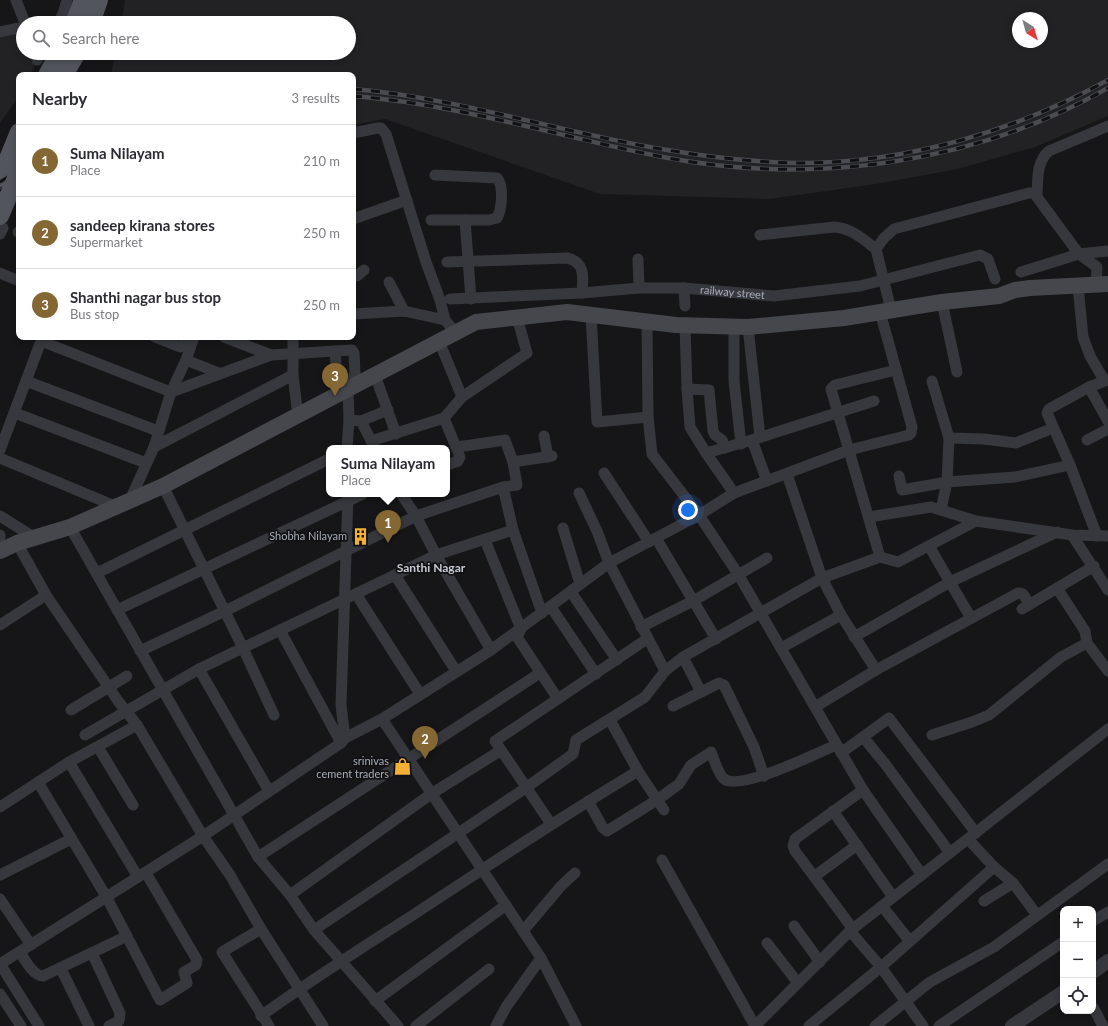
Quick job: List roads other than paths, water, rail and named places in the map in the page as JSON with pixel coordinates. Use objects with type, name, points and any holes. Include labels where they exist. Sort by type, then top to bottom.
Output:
[{"type":"main road","points":[[77,16],[83,0]]},
{"type":"main road","points":[[93,16],[99,0]]},
{"type":"main road","points":[[49,72],[55,60]]},
{"type":"main road","points":[[66,72],[73,60]]},
{"type":"main road","points":[[0,178],[16,139]]},
{"type":"main road","points":[[1,226],[16,180]]},
{"type":"main road","points":[[0,551],[17,543],[70,527],[115,506],[164,486],[439,341],[450,326],[567,312],[685,325],[741,327],[844,318],[942,302],[1000,296],[1015,290],[1030,288],[1102,284]]},
{"type":"street","points":[[16,0],[22,16]]},
{"type":"street","points":[[62,16],[67,0]]},
{"type":"street","points":[[0,32],[16,29]]},
{"type":"street","points":[[1037,195],[1040,165],[1045,154],[1108,126]]},
{"type":"street","points":[[356,132],[378,128],[384,131],[450,326]]},
{"type":"street","points":[[431,220],[489,220],[497,218],[500,210],[501,184],[499,180],[493,176],[435,176]]},
{"type":"street","points":[[876,249],[884,238],[894,229],[1029,193],[1037,195],[1079,254],[1097,267],[1102,284]]},
{"type":"street","points":[[356,218],[407,200]]},
{"type":"street","points":[[465,220],[471,299]]},
{"type":"street","points":[[39,1026],[0,964],[107,898],[203,836],[343,741],[382,719],[491,650],[609,563],[699,515],[734,494],[849,450],[906,436],[911,433],[912,427],[896,370],[886,311],[885,280],[876,249],[862,238],[841,228],[760,235]]},
{"type":"street","points":[[1021,272],[1079,254],[1108,251]]},
{"type":"street","name":"railway street","points":[[450,299],[582,293],[639,288],[684,288],[774,296],[860,286],[980,255],[988,259],[995,279]]},
{"type":"street","points":[[1097,267],[1108,255]]},
{"type":"street","points":[[447,262],[572,259],[582,268],[582,293]]},
{"type":"street","points":[[638,260],[639,288]]},
{"type":"street","points":[[356,276],[364,270]]},
{"type":"street","points":[[0,273],[16,280]]},
{"type":"street","points":[[389,282],[404,311]]},
{"type":"street","points":[[869,517],[930,506],[976,521],[1072,535],[1103,536],[1047,414],[1049,408],[1088,387],[1106,380],[1090,356],[1083,338],[1078,286]]},
{"type":"street","points":[[684,288],[685,306]]},
{"type":"street","points":[[942,302],[957,372]]},
{"type":"street","points":[[356,314],[404,311],[450,326]]},
{"type":"street","points":[[591,315],[597,422],[648,417]]},
{"type":"street","points":[[361,421],[373,444],[396,434],[444,418],[462,397],[528,353],[517,317]]},
{"type":"street","points":[[647,321],[648,417],[652,454],[699,515],[738,574],[863,790],[922,875]]},
{"type":"street","points":[[685,325],[690,427],[734,494]]},
{"type":"street","points":[[741,327],[756,439],[767,481]]},
{"type":"street","points":[[741,327],[734,381],[741,444]]},
{"type":"street","points":[[0,450],[15,413],[41,340]]},
{"type":"street","points":[[43,340],[171,392],[271,355],[350,349],[354,351],[354,376],[343,391]]},
{"type":"street","points":[[169,340],[180,347],[186,340]]},
{"type":"street","points":[[130,500],[154,447],[171,392],[186,360],[193,340]]},
{"type":"street","points":[[232,340],[271,355]]},
{"type":"street","points":[[294,340],[293,375],[298,416]]},
{"type":"street","points":[[439,341],[462,397]]},
{"type":"street","points":[[335,351],[349,420],[347,445]]},
{"type":"street","points":[[186,360],[219,373]]},
{"type":"street","points":[[880,556],[832,391],[833,386],[896,370]]},
{"type":"street","points":[[154,447],[293,375]]},
{"type":"street","points":[[375,375],[396,434]]},
{"type":"street","points":[[26,381],[158,431]]},
{"type":"street","points":[[932,381],[948,438],[946,482],[942,510]]},
{"type":"street","points":[[1088,387],[1108,421]]},
{"type":"street","points":[[687,389],[708,390],[713,431],[715,435],[722,440],[725,448]]},
{"type":"street","points":[[706,453],[741,444],[874,401]]},
{"type":"street","points":[[349,420],[361,421],[388,410]]},
{"type":"street","points":[[15,413],[146,463]]},
{"type":"street","points":[[444,418],[457,448],[460,460],[450,464]]},
{"type":"street","points":[[948,438],[984,439],[1016,443],[1053,428]]},
{"type":"street","points":[[1087,440],[1108,429]]},
{"type":"street","points":[[513,462],[550,457],[544,436]]},
{"type":"street","points":[[140,651],[346,552],[416,516],[503,487],[517,485],[513,462],[505,440],[457,448]]},
{"type":"street","points":[[0,458],[115,506]]},
{"type":"street","points":[[97,573],[185,531],[326,460]]},
{"type":"street","points":[[899,476],[902,490],[946,482],[1015,477],[1070,465]]},
{"type":"street","points":[[604,473],[652,540],[693,601],[716,639]]},
{"type":"street","points":[[787,474],[822,578],[841,616],[876,670]]},
{"type":"street","points":[[164,486],[274,715]]},
{"type":"street","points":[[503,487],[513,530],[546,610],[596,674]]},
{"type":"street","points":[[579,493],[597,531],[609,563],[647,639],[666,671]]},
{"type":"street","points":[[117,610],[204,569],[348,497],[346,600],[340,705],[343,741]]},
{"type":"street","points":[[403,497],[416,516],[436,555],[491,650]]},
{"type":"street","points":[[0,516],[35,538]]},
{"type":"street","points":[[314,930],[527,787],[573,754],[576,740],[610,720],[644,697],[666,671],[683,657],[822,578],[880,556],[898,562],[976,521]]},
{"type":"street","points":[[70,527],[258,857],[290,895],[314,930],[398,1026]]},
{"type":"street","points":[[563,528],[580,584]]},
{"type":"street","points":[[85,735],[127,713],[199,669],[346,600],[436,555],[513,530]]},
{"type":"street","points":[[854,637],[950,582],[1056,532]]},
{"type":"street","points":[[1072,535],[1094,566],[1108,590]]},
{"type":"street","points":[[485,540],[521,629],[517,637],[558,699]]},
{"type":"street","points":[[17,543],[46,595],[127,713],[137,725],[203,836],[230,875],[260,929],[323,1026]]},
{"type":"street","points":[[929,546],[970,618]]},
{"type":"street","points":[[641,627],[693,601],[767,558]]},
{"type":"street","points":[[815,707],[876,670],[970,618],[1021,593],[1026,606],[1094,566]]},
{"type":"street","points":[[395,575],[456,672]]},
{"type":"street","points":[[1057,588],[1085,631],[1087,642],[1108,672]]},
{"type":"street","points":[[570,592],[617,660]]},
{"type":"street","points":[[356,594],[420,694]]},
{"type":"street","points":[[0,625],[46,595]]},
{"type":"street","points":[[781,648],[841,616]]},
{"type":"street","points":[[280,630],[343,741]]},
{"type":"street","points":[[551,824],[527,787],[500,751],[495,741],[647,639]]},
{"type":"street","points":[[932,735],[965,725],[989,715],[1056,661],[1087,642]]},
{"type":"street","points":[[683,657],[701,692]]},
{"type":"street","points":[[199,669],[268,791]]},
{"type":"street","points":[[258,857],[409,760],[540,673]]},
{"type":"street","points":[[71,710],[127,676]]},
{"type":"street","points":[[674,706],[719,684],[724,685],[754,747],[764,776]]},
{"type":"street","points":[[588,801],[603,828],[607,831],[660,805],[683,780],[691,764],[711,752],[722,777],[726,781],[764,776],[839,749],[863,737],[889,718],[994,867],[1013,883],[1037,914]]},
{"type":"street","points":[[382,719],[481,870],[541,958],[576,1026]]},
{"type":"street","points":[[610,720],[638,771],[660,805]]},
{"type":"street","points":[[0,807],[69,762],[137,725]]},
{"type":"street","points":[[662,860],[755,1026],[852,930],[1108,729]]},
{"type":"street","points":[[863,737],[886,765],[950,853]]},
{"type":"street","points":[[98,747],[133,805]]},
{"type":"street","points":[[290,895],[431,794],[500,751]]},
{"type":"street","points":[[38,782],[107,898],[160,1000],[187,983],[184,972],[196,965],[197,960],[69,762]]},
{"type":"street","points":[[261,1016],[299,989],[551,824],[638,771]]},
{"type":"street","points":[[863,790],[793,841],[795,851],[815,876],[852,930],[881,967],[923,1026]]},
{"type":"street","points":[[833,811],[893,897]]},
{"type":"street","points":[[0,875],[71,839]]},
{"type":"street","points":[[815,876],[857,845]]},
{"type":"street","points":[[875,1026],[930,982],[994,947],[1037,914],[1108,864]]},
{"type":"street","points":[[808,1026],[881,967],[909,940],[994,867]]},
{"type":"street","points":[[523,931],[561,886],[575,873]]},
{"type":"street","points":[[984,901],[1013,883]]},
{"type":"street","points":[[0,899],[31,945]]},
{"type":"street","points":[[375,1001],[506,905]]},
{"type":"street","points":[[882,906],[909,940]]},
{"type":"street","points":[[1096,919],[1108,912]]},
{"type":"street","points":[[794,926],[820,962]]},
{"type":"street","points":[[260,929],[222,952],[261,1016],[269,1026]]},
{"type":"street","points":[[20,952],[39,976],[43,976],[92,954],[126,936]]},
{"type":"street","points":[[767,942],[798,983]]},
{"type":"street","points":[[939,1026],[1060,947]]},
{"type":"street","points":[[92,954],[120,1013],[119,1021],[109,1026]]},
{"type":"street","points":[[496,1026],[506,1007],[541,958]]},
{"type":"street","points":[[1096,970],[1108,961]]},
{"type":"street","points":[[61,968],[89,1026]]},
{"type":"street","points":[[416,1026],[489,969]]},
{"type":"street","points":[[0,994],[21,1026]]},
{"type":"street","points":[[1012,1026],[1060,994]]},
{"type":"street","points":[[1096,1013],[1103,1026]]},
{"type":"railway","points":[[356,89],[432,100],[589,135],[667,150],[731,159],[795,163],[836,162],[876,158],[917,151],[957,141],[1035,115],[1072,99],[1108,80]]},
{"type":"railway","points":[[356,96],[431,106],[663,157],[720,165],[777,169],[835,168],[892,162],[948,151],[1003,135],[1057,114],[1108,88]]},
{"type":"railway","points":[[0,182],[16,172]]},
{"type":"railway","points":[[0,191],[16,181]]},
{"type":"place","name":"Shanthi nagar bus stop","points":[[335,396]]},
{"type":"place","name":"Shobha Nilayam","points":[[360,536]]},
{"type":"place","name":"Suma Nilayam","points":[[388,543]]},
{"type":"place","name":"sandeep kirana stores","points":[[425,759]]},
{"type":"place","name":"srinivas cement traders","points":[[402,767]]},
{"type":"district","name":"Santhi Nagar","points":[[431,568]]}]
